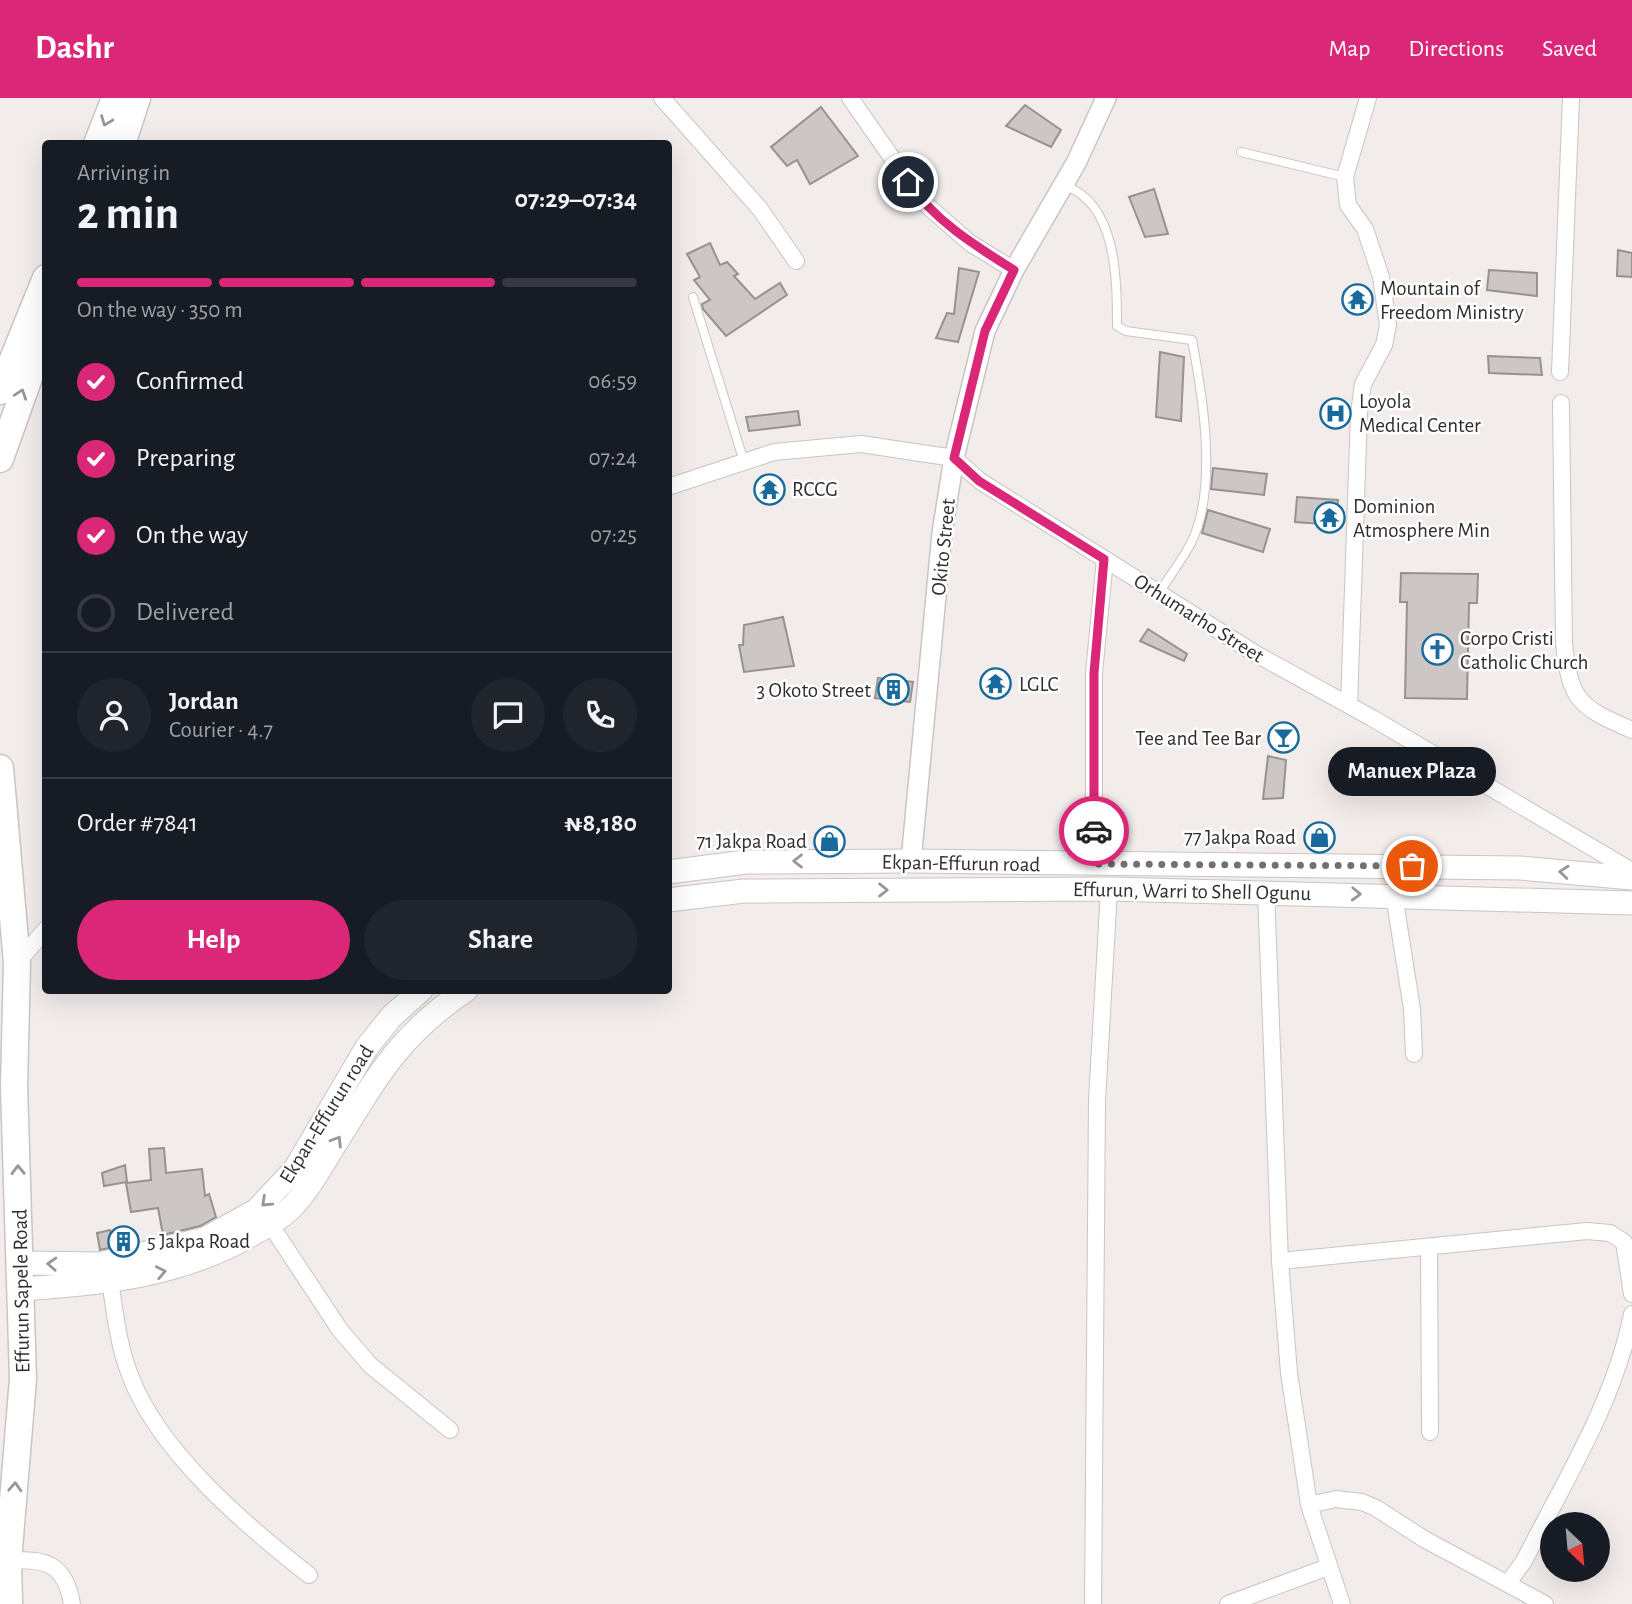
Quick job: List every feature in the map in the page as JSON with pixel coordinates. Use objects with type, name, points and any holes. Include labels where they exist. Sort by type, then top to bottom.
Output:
[{"type":"highway","points":[[99,140],[115,98]]},
{"type":"highway","points":[[123,140],[137,98]]},
{"type":"highway","points":[[0,391],[42,288]]},
{"type":"highway","points":[[0,459],[42,341]]},
{"type":"highway","name":"Effurun Sapele Road","points":[[0,768],[17,963],[14,1086],[23,1379],[8,1562],[9,1604]]},
{"type":"main road","name":"Ekpan-Effurun road","points":[[672,871],[746,862],[912,861],[1520,868],[1632,878]]},
{"type":"main road","points":[[744,891],[746,862]]},
{"type":"main road","name":"Effurun, Warri to Shell Ogunu","points":[[672,900],[744,891],[1109,889],[1266,891],[1632,903]]},
{"type":"main road","name":"Ekpan-Effurun road","points":[[20,1276],[137,1256],[205,1239],[257,1210],[295,1170],[367,1047],[393,1016],[417,994]]},
{"type":"main road","points":[[20,1276],[110,1281],[172,1270],[227,1249],[270,1224],[291,1208],[385,1064],[409,1034],[461,994]]},
{"type":"street","points":[[662,98],[760,209],[796,261]]},
{"type":"street","points":[[850,98],[923,202],[970,243],[1014,270]]},
{"type":"street","name":"Okito Street","points":[[912,861],[942,533],[954,458],[985,331],[1014,270],[1064,186],[1106,98]]},
{"type":"street","points":[[1349,705],[1359,413],[1363,384],[1384,345],[1388,325],[1381,278],[1365,229],[1348,205],[1345,177],[1368,98]]},
{"type":"street","points":[[1560,372],[1571,98]]},
{"type":"street","points":[[1560,403],[1564,643],[1568,680],[1583,704],[1632,730]]},
{"type":"street","points":[[672,486],[774,452],[861,444],[954,458]]},
{"type":"street","name":"Orhumarho Street","points":[[954,458],[979,481],[1256,654],[1349,705],[1632,871]]},
{"type":"street","points":[[1094,864],[1094,673],[1104,559]]},
{"type":"street","points":[[1093,1604],[1097,1101],[1109,889]]},
{"type":"street","points":[[1266,891],[1280,1261],[1289,1373],[1309,1505],[1342,1604]]},
{"type":"street","points":[[1394,895],[1412,1009],[1413,1054]]},
{"type":"street","points":[[17,963],[42,934]]},
{"type":"street","points":[[270,1224],[340,1330],[370,1365],[450,1430]]},
{"type":"street","points":[[1280,1261],[1587,1231],[1610,1233],[1624,1242],[1632,1294]]},
{"type":"street","points":[[1429,1247],[1430,1432]]},
{"type":"street","points":[[110,1281],[120,1342],[130,1375],[146,1412],[165,1440],[256,1530],[309,1575]]},
{"type":"street","points":[[1508,1583],[1524,1561],[1609,1394],[1625,1349],[1632,1314]]},
{"type":"street","points":[[1309,1505],[1336,1499],[1362,1502],[1376,1507],[1424,1539],[1545,1604]]},
{"type":"street","points":[[8,1562],[29,1559],[49,1563],[63,1575],[72,1604]]},
{"type":"street","points":[[1228,1604],[1328,1567]]},
{"type":"lane","points":[[1241,152],[1345,177]]},
{"type":"lane","points":[[1064,186],[1079,191],[1096,208],[1101,220],[1109,243],[1117,290],[1116,326],[1126,331],[1192,340],[1205,408],[1204,502],[1192,541],[1159,593]]},
{"type":"lane","points":[[693,297],[744,462]]},
{"type":"building","points":[[1025,105],[1061,130],[1051,147],[1006,126]]},
{"type":"building","points":[[821,107],[858,156],[810,184],[797,160],[787,166],[771,147]]},
{"type":"building","points":[[1154,189],[1168,234],[1145,237],[1129,197]]},
{"type":"building","points":[[710,243],[720,265],[727,262],[738,274],[734,276],[755,299],[780,283],[787,295],[726,336],[703,309],[702,304],[710,300],[694,280],[700,277],[687,254]]},
{"type":"building","points":[[1618,250],[1632,253],[1632,277],[1617,276]]},
{"type":"building","points":[[959,268],[979,272],[958,342],[936,338],[947,313],[954,314]]},
{"type":"building","points":[[1489,270],[1537,273],[1537,296],[1487,290]]},
{"type":"building","points":[[1160,352],[1184,357],[1181,421],[1156,417]]},
{"type":"building","points":[[1488,356],[1540,358],[1542,375],[1489,373]]},
{"type":"building","points":[[798,411],[800,425],[749,431],[746,417]]},
{"type":"building","points":[[1213,468],[1267,474],[1264,495],[1211,489]]},
{"type":"building","points":[[1297,497],[1338,500],[1336,525],[1295,522]]},
{"type":"building","points":[[1208,510],[1270,529],[1263,552],[1202,533]]},
{"type":"building","name":"Corpo Cristi Catholic Church","points":[[1401,573],[1478,574],[1477,603],[1469,603],[1467,699],[1405,698],[1407,602],[1400,602]]},
{"type":"building","points":[[783,617],[794,666],[744,672],[739,645],[743,645],[744,625]]},
{"type":"building","points":[[1148,629],[1187,654],[1184,661],[1140,641]]},
{"type":"building","name":"3 Okoto Street","points":[[878,678],[913,682],[910,702],[875,698]]},
{"type":"building","points":[[1268,756],[1286,760],[1283,798],[1263,799]]},
{"type":"building","points":[[164,1148],[166,1173],[202,1169],[205,1196],[209,1194],[216,1217],[200,1226],[163,1235],[158,1208],[131,1212],[126,1183],[151,1180],[149,1149]]},
{"type":"building","points":[[125,1165],[127,1182],[104,1186],[102,1173]]},
{"type":"building","points":[[110,1230],[111,1234],[132,1230],[134,1242],[100,1250],[97,1233]]},
{"type":"way so far","points":[[1094,831],[1094,864],[1412,866]]},
{"type":"place","name":"Mountain of Freedom Ministry","points":[[1357,300]]},
{"type":"place","name":"Loyola Medical Center","points":[[1336,413]]},
{"type":"place","name":"RCCG","points":[[769,489]]},
{"type":"place","name":"Dominion Atmosphere Min","points":[[1330,518]]},
{"type":"place","name":"Corpo Cristi Catholic Church","points":[[1437,650]]},
{"type":"place","name":"LGLC","points":[[996,684]]},
{"type":"place","name":"3 Okoto Street","points":[[894,690]]},
{"type":"place","name":"Tee and Tee Bar","points":[[1284,738]]},
{"type":"place","name":"77 Jakpa Road","points":[[1319,837]]},
{"type":"place","name":"71 Jakpa Road","points":[[830,841]]},
{"type":"place","name":"Manuex Plaza","points":[[1412,866]]},
{"type":"place","name":"5 Jakpa Road","points":[[124,1241]]},
{"type":"route","points":[[908,182],[923,202],[970,243],[1014,270],[985,331],[954,458],[979,481],[1104,559],[1094,673],[1094,831]]}]
